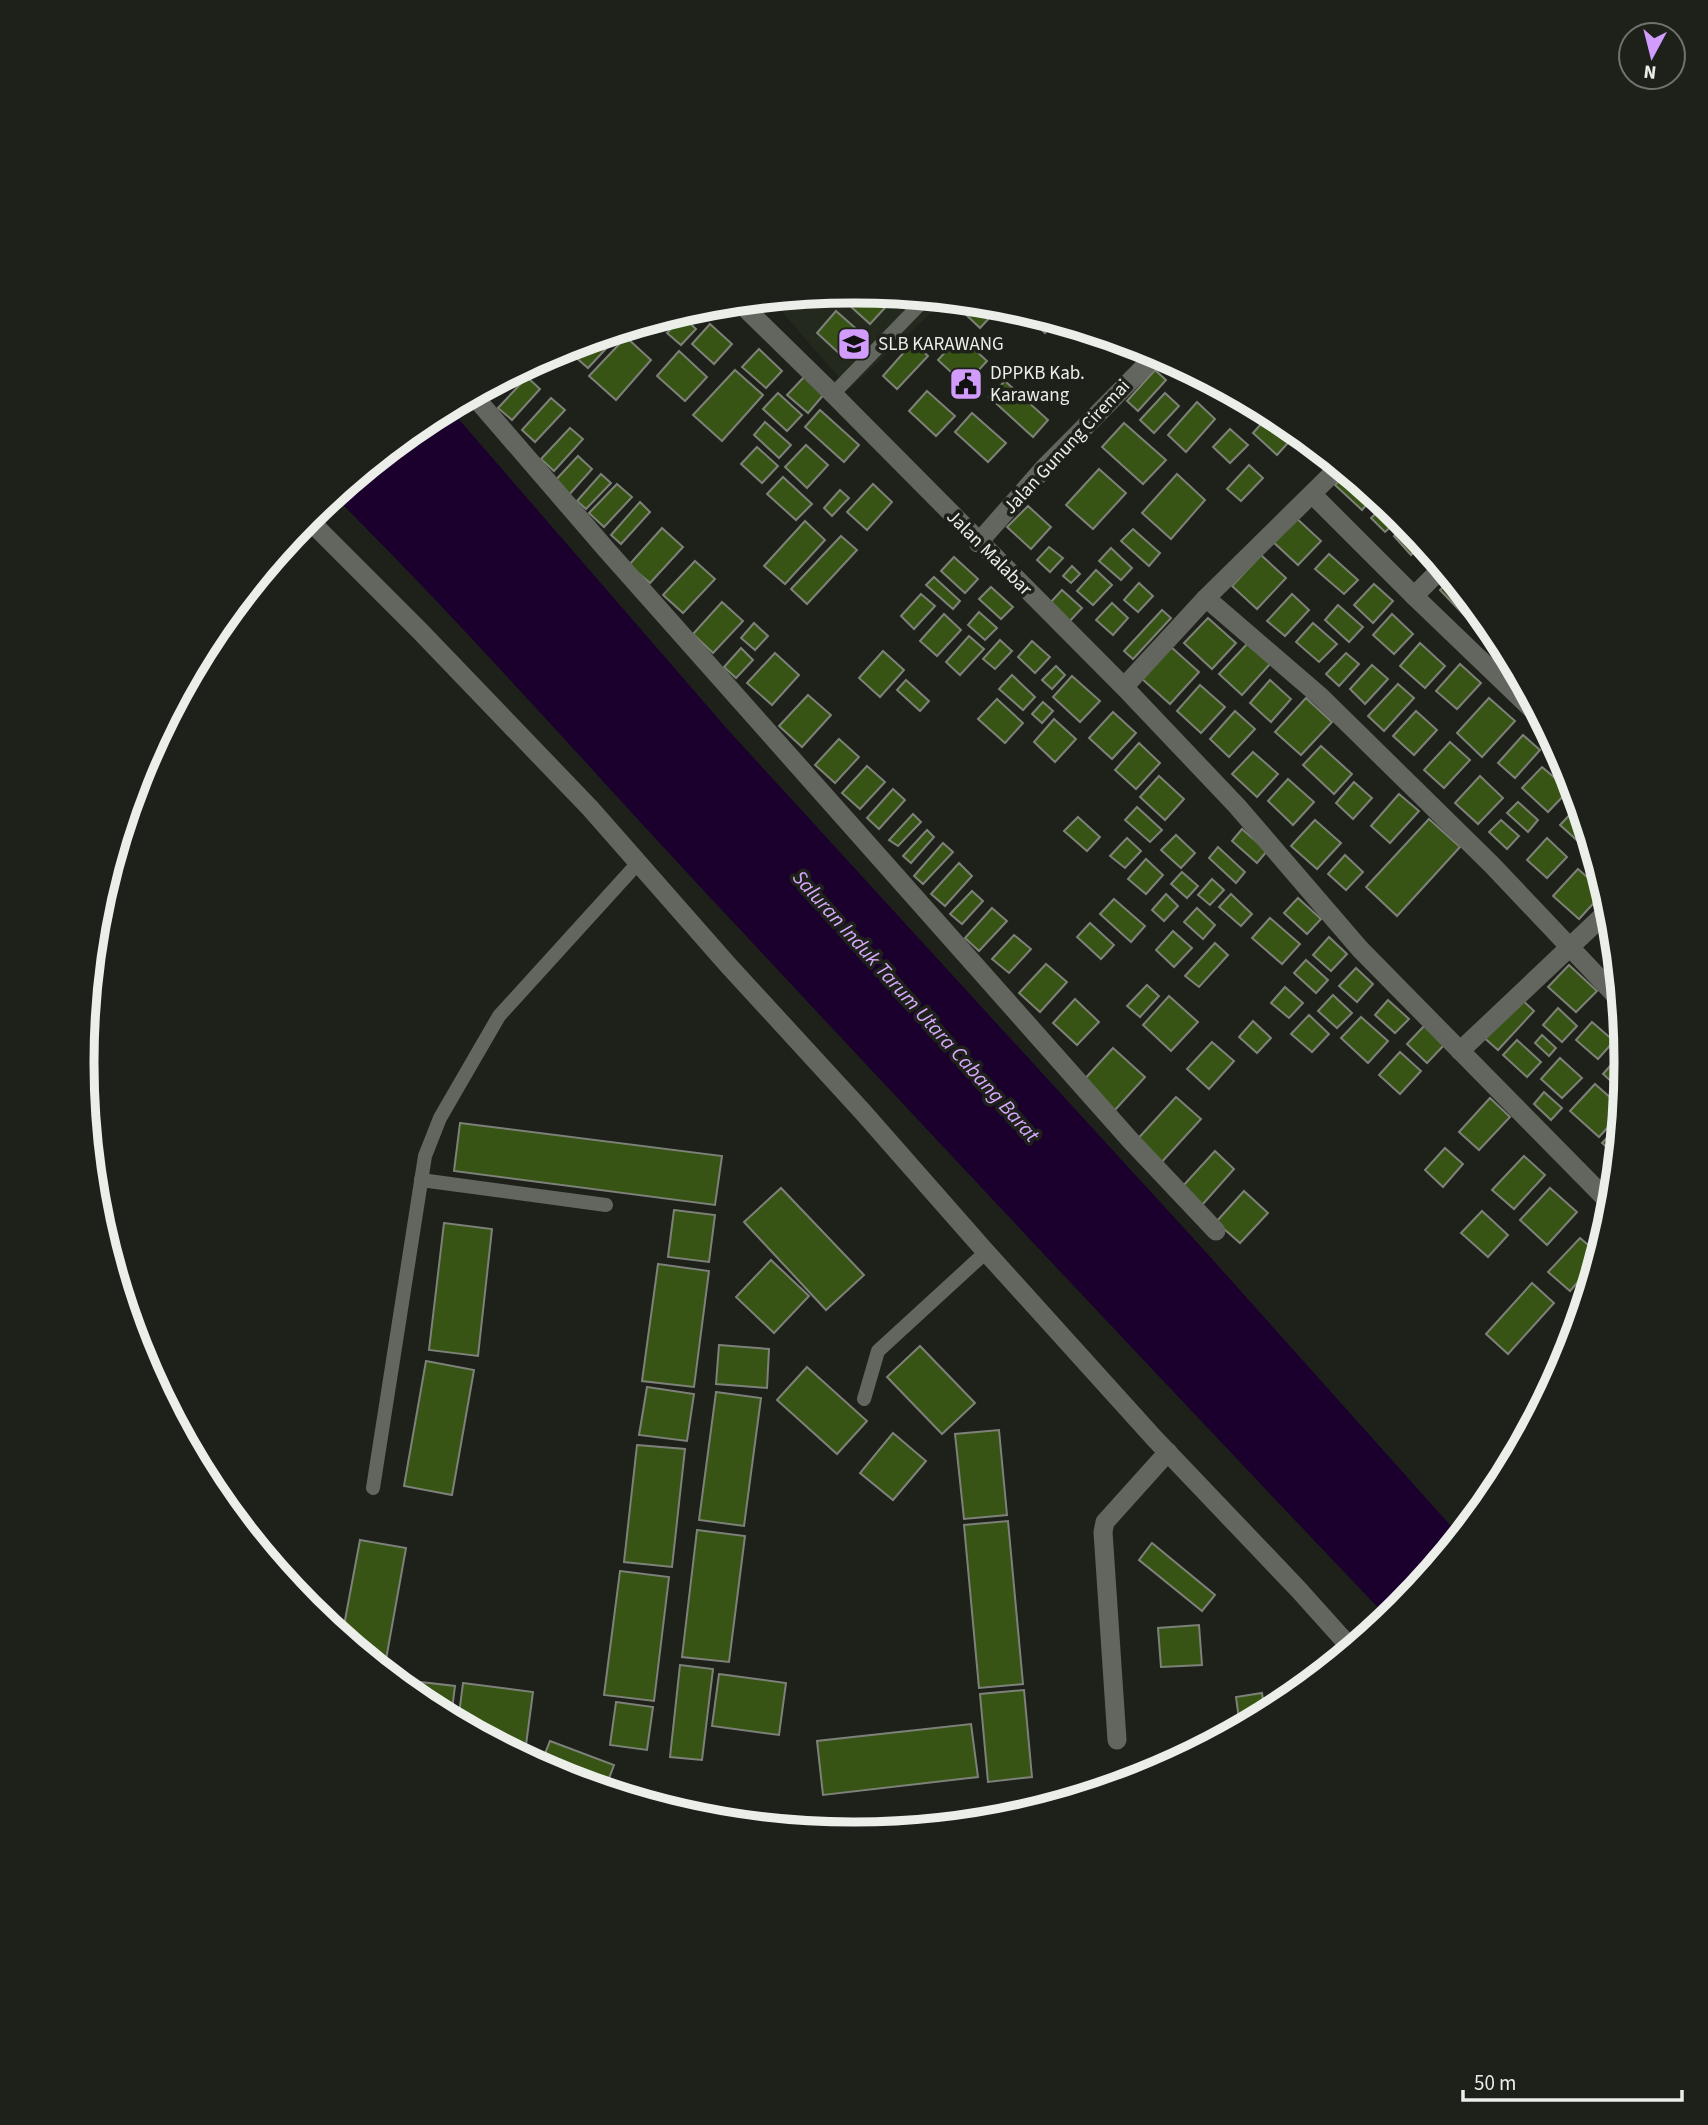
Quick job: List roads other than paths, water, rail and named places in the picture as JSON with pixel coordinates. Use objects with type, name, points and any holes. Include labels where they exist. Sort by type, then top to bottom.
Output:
[{"type":"street","name":"Jalan Malabar","points":[[747,311],[1124,688],[1237,806],[1360,949],[1602,1195]]},
{"type":"street","name":"Jalan Gunung Ciremai","points":[[978,543],[1044,468],[1149,363]]},
{"type":"street","points":[[479,402],[1130,1142],[1216,1231]]},
{"type":"street","points":[[1124,688],[1206,598],[1333,473]]},
{"type":"street","points":[[1312,494],[1413,596],[1513,685]]},
{"type":"street","points":[[316,527],[590,808],[986,1252],[1345,1642]]},
{"type":"street","points":[[1413,596],[1435,574]]},
{"type":"street","points":[[1206,598],[1321,697],[1492,865],[1610,989]]},
{"type":"street","points":[[1460,1051],[1600,919]]},
{"type":"street","points":[[1117,1740],[1102,1532],[1105,1522],[1168,1452]]},
{"type":"lane","points":[[833,394],[918,306]]},
{"type":"lane","points":[[373,1488],[425,1156],[440,1118],[499,1016],[638,863]]},
{"type":"lane","points":[[421,1180],[606,1205]]},
{"type":"lane","points":[[864,1399],[878,1351],[986,1252]]},
{"type":"water","name":"Saluran Induk Tarum Utara Cabang Barat","points":[[456,416],[729,731],[1204,1250],[1454,1529],[1391,1600],[1380,1610],[874,1073],[341,503],[392,460]]},
{"type":"place","name":"SLB KARAWANG","points":[[854,344]]},
{"type":"place","name":"DPPKB Kab. Karawang","points":[[966,384]]}]
